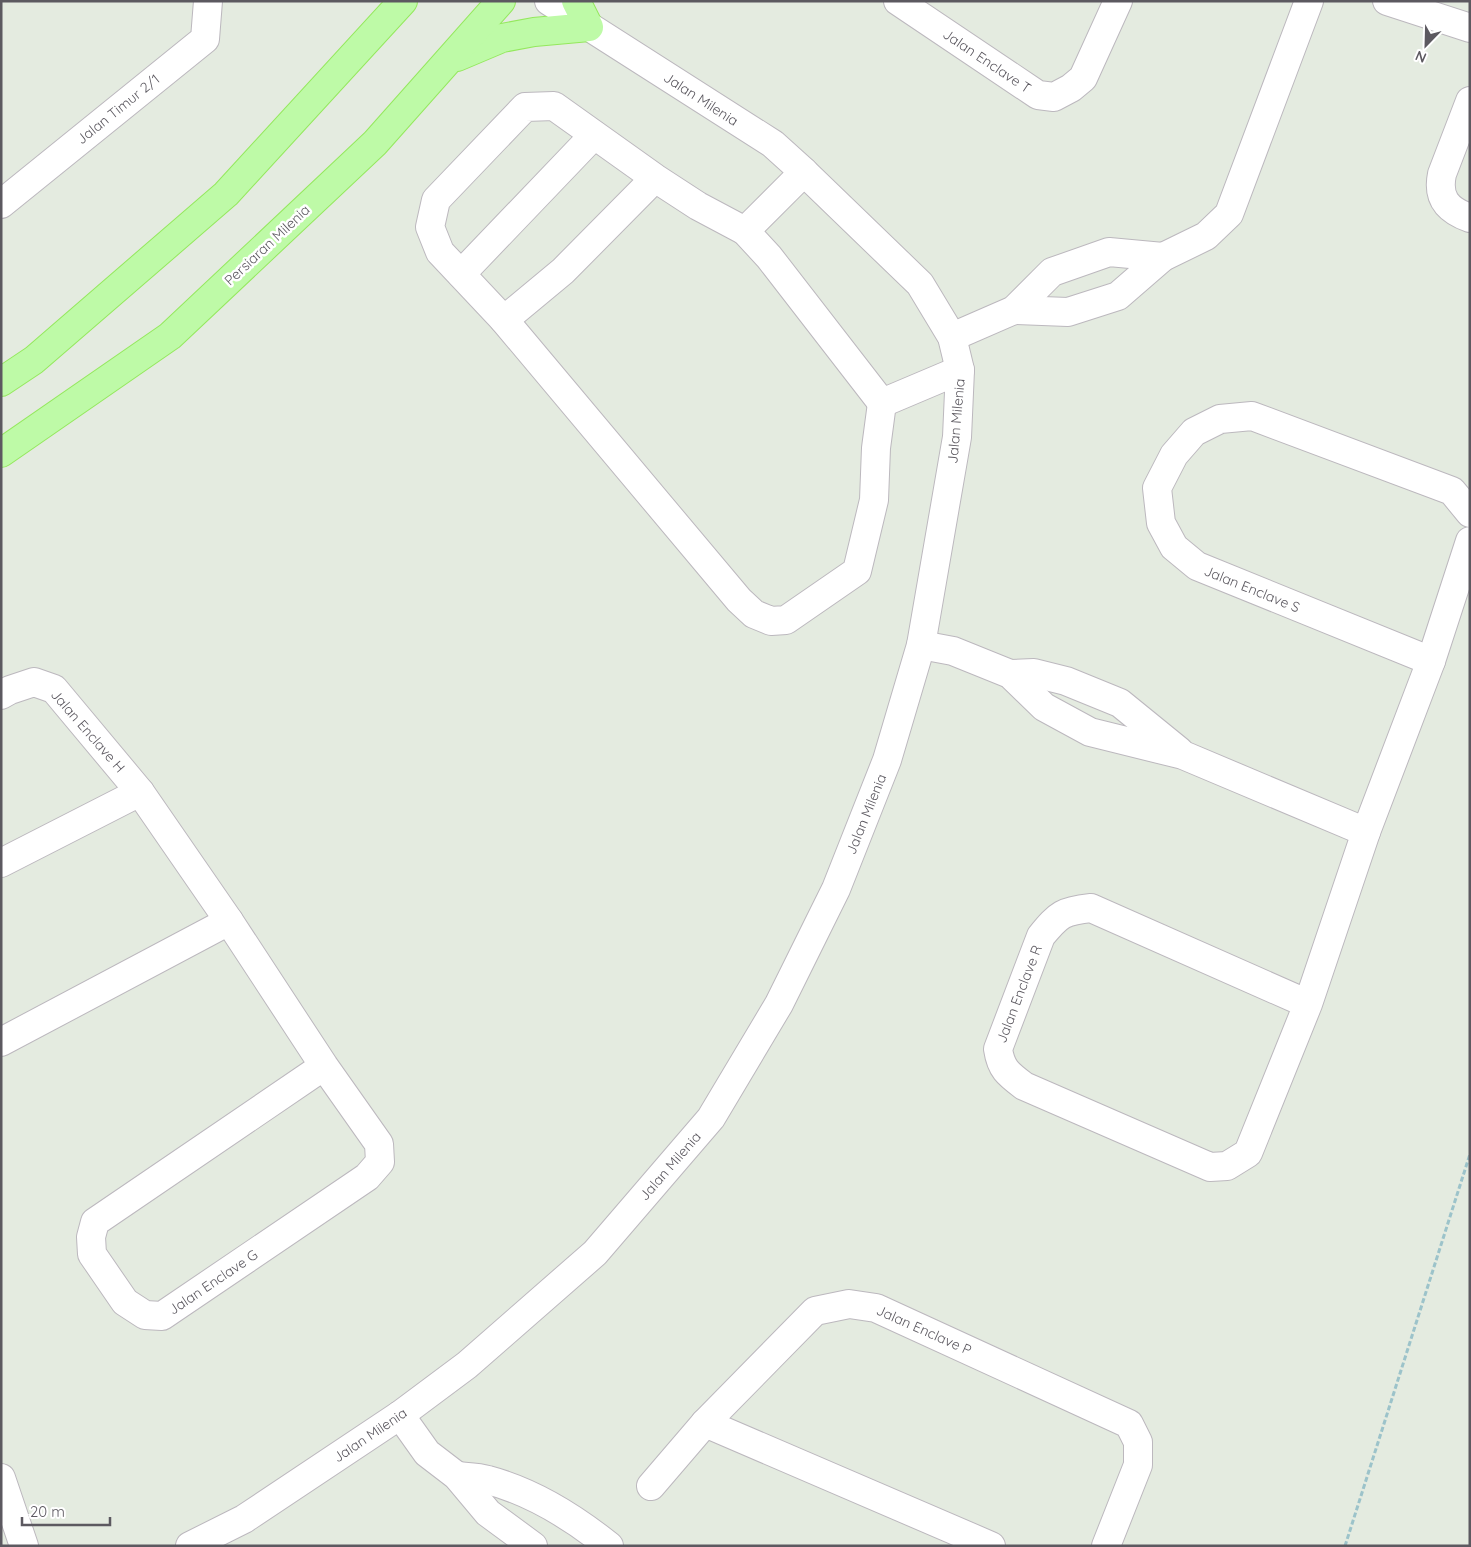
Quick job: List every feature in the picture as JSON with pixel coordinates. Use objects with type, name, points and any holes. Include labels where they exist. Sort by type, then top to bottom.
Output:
[{"type":"main road","points":[[1,382],[34,360],[226,194],[403,1]]},
{"type":"main road","name":"Persiaran Milenia","points":[[1,453],[170,336],[375,144],[501,1]]},
{"type":"main road","points":[[449,60],[502,38],[534,32],[589,27],[576,1]]},
{"type":"street","name":"Jalan Timur 2/1","points":[[1,204],[206,38],[208,1]]},
{"type":"street","name":"Jalan Milenia","points":[[190,1546],[244,1519],[400,1416],[467,1365],[595,1253],[711,1118],[779,1004],[836,889],[887,760],[920,645],[957,437],[960,370],[952,337],[920,284],[773,144],[549,1]]},
{"type":"street","name":"Jalan Enclave T","points":[[898,1],[1038,95],[1054,97],[1071,88],[1083,78],[1118,1]]},
{"type":"street","points":[[1014,310],[1068,312],[1118,296],[1163,257],[1206,236],[1229,214],[1309,1]]},
{"type":"street","points":[[1387,1],[1470,28]]},
{"type":"street","points":[[1470,101],[1442,174],[1440,185],[1441,195],[1448,205],[1457,213],[1470,218]]},
{"type":"street","points":[[554,106],[655,178],[698,206],[745,231],[769,257],[882,403],[876,448],[874,500],[857,571],[786,620],[772,620],[754,614],[739,600],[504,320],[440,252],[430,227],[436,200],[525,107],[554,106]]},
{"type":"street","points":[[461,274],[594,135]]},
{"type":"street","points":[[745,231],[804,172]]},
{"type":"street","points":[[504,320],[563,271],[655,178]]},
{"type":"street","points":[[952,337],[1014,310],[1052,272],[1080,261],[1109,252],[1163,257]]},
{"type":"street","points":[[882,403],[960,370]]},
{"type":"street","name":"Jalan Enclave S","points":[[1431,661],[1197,566],[1174,548],[1161,523],[1157,488],[1174,455],[1194,432],[1220,418],[1252,416],[1452,491],[1470,512]]},
{"type":"street","points":[[920,645],[953,651],[1010,674],[1044,707],[1090,732],[1184,755],[1366,832],[1431,661],[1470,541]]},
{"type":"street","points":[[1010,674],[1034,673],[1066,682],[1120,703],[1184,755]]},
{"type":"street","name":"Jalan Enclave H","points":[[1,695],[34,682],[54,689],[140,792],[229,921]]},
{"type":"street","points":[[1,862],[140,792]]},
{"type":"street","name":"Jalan Enclave R","points":[[1308,1004],[1091,908],[1069,910],[1053,921],[1041,936],[998,1049],[1000,1063],[1008,1075],[1024,1086],[1210,1167],[1227,1166],[1248,1153],[1308,1004],[1366,832]]},
{"type":"street","points":[[1,1042],[229,921]]},
{"type":"street","name":"Jalan Enclave G","points":[[229,921],[324,1066],[379,1144],[380,1162],[367,1177],[162,1316],[145,1315],[126,1302],[92,1254],[91,1237],[95,1222],[324,1066]]},
{"type":"street","name":"Jalan Enclave P","points":[[652,1486],[705,1424],[814,1311],[849,1304],[876,1308],[1129,1424],[1138,1442],[1138,1465],[1106,1546]]},
{"type":"street","points":[[400,1416],[427,1453],[457,1476],[488,1513],[533,1546]]},
{"type":"street","points":[[705,1424],[987,1545]]},
{"type":"street","points":[[457,1476],[486,1479],[549,1504],[582,1524],[609,1546]]},
{"type":"street","points":[[1,1478],[24,1546]]},
{"type":"street","points":[[1,1527],[14,1546]]},
{"type":"path","points":[[1345,1546],[1470,1154]]}]
